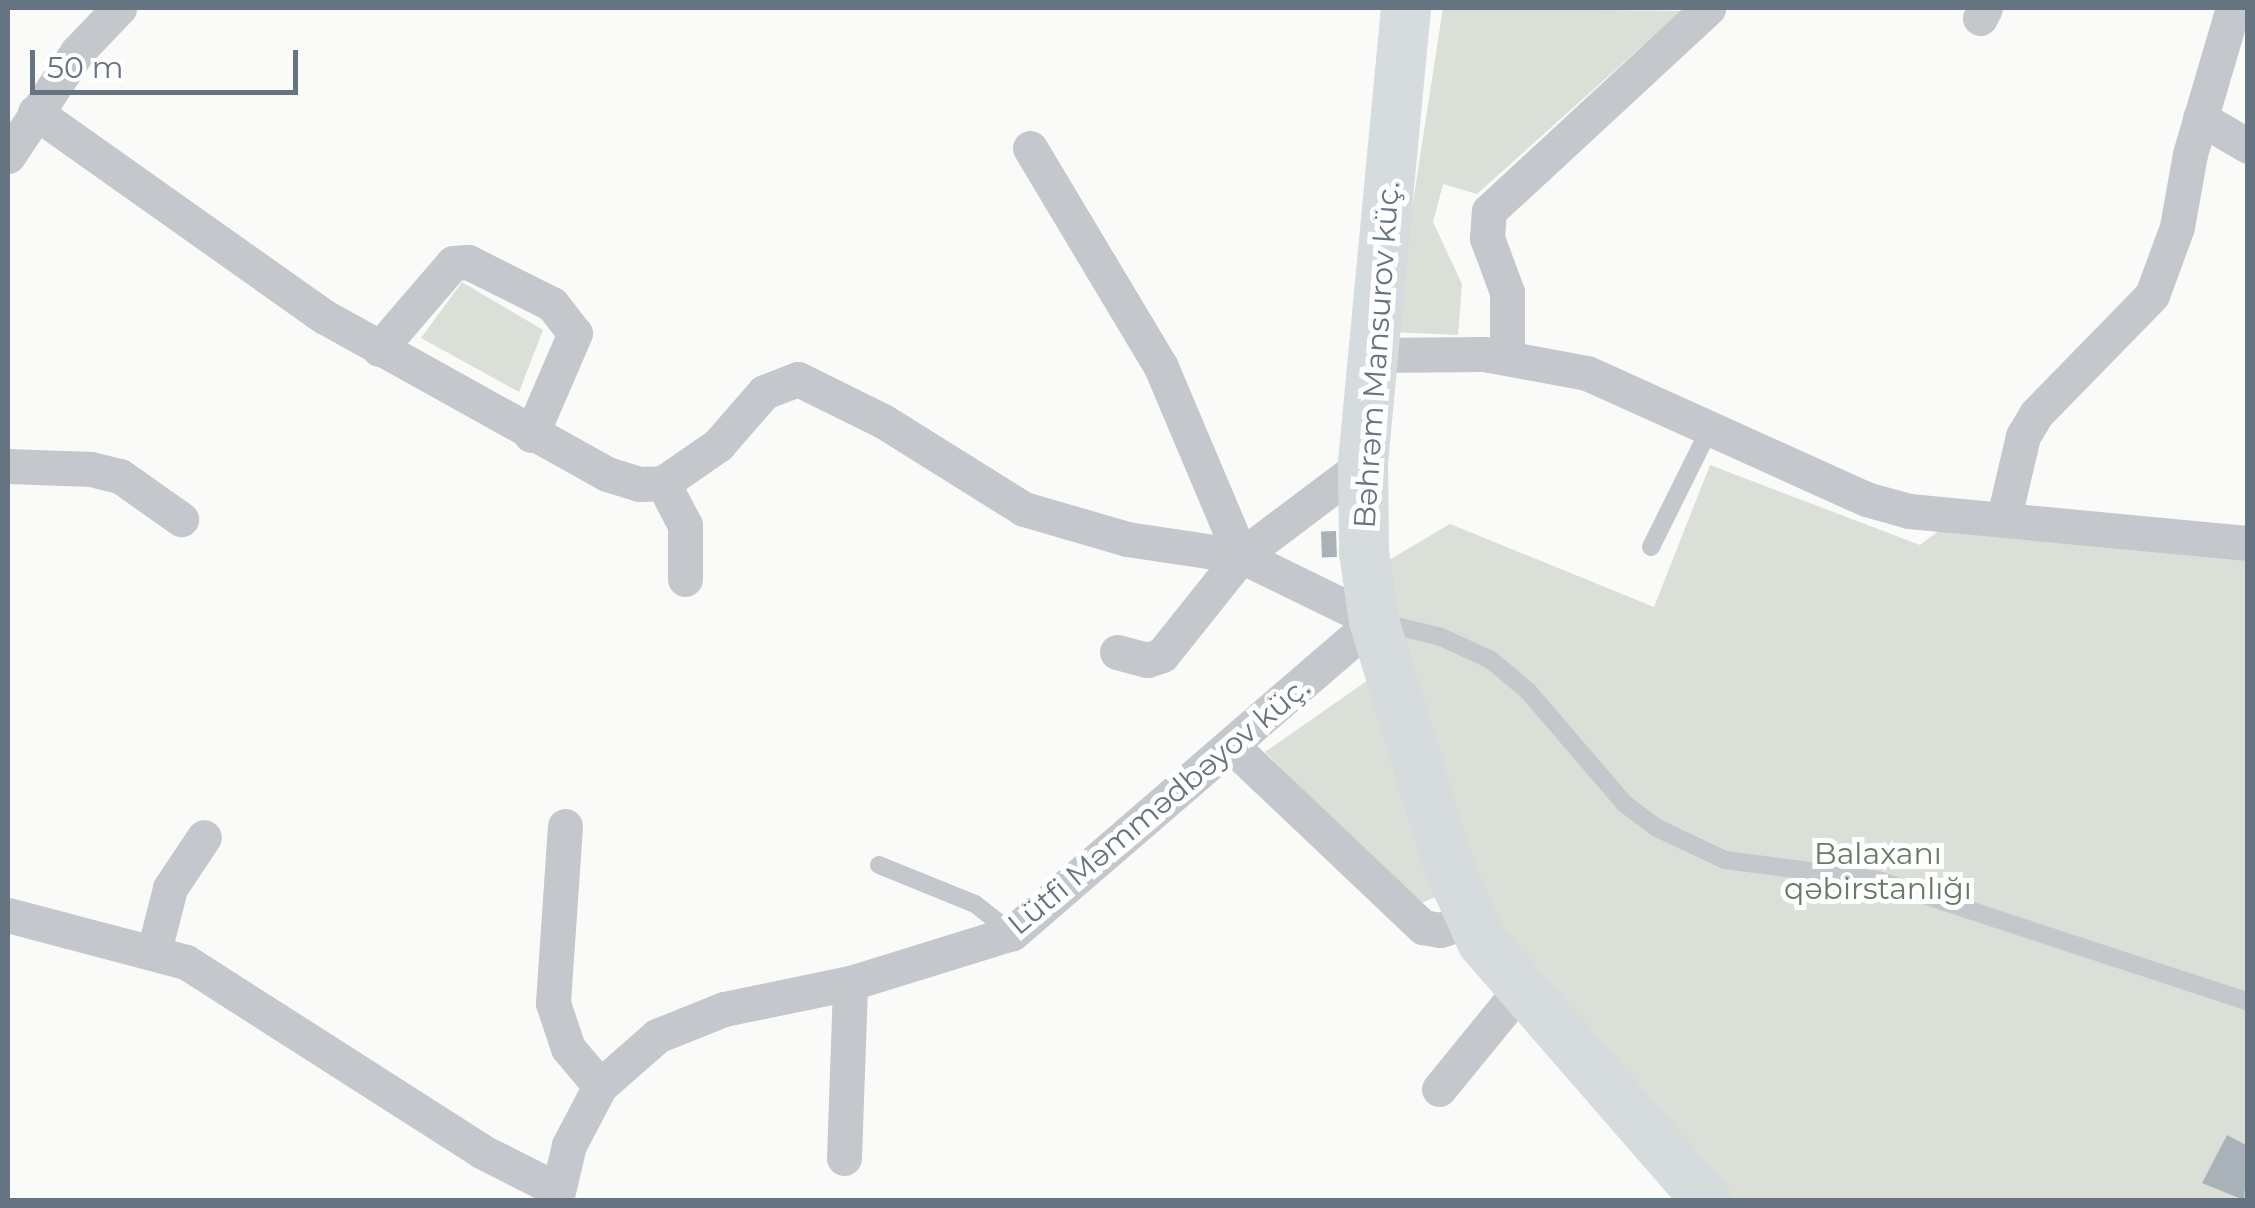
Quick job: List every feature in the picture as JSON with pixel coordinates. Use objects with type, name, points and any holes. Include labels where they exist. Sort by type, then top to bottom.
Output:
[{"type":"street","points":[[8,156],[34,112],[119,8]]},
{"type":"street","name":"Bəhrəm Mansurov küç.","points":[[1406,8],[1364,464],[1364,552],[1374,621],[1470,920],[1519,991],[1706,1200]]},
{"type":"street","points":[[1507,357],[1509,308],[1487,238],[1489,211],[1708,8]]},
{"type":"street","points":[[2004,518],[2023,436],[2036,414],[2152,295],[2176,227],[2200,118],[2233,8]]},
{"type":"street","points":[[34,112],[254,270],[379,348],[607,474],[640,484],[663,482],[718,445],[764,392],[798,379],[883,422],[1024,509],[1127,539],[1242,556],[1374,621]]},
{"type":"street","points":[[2200,118],[2248,146]]},
{"type":"street","points":[[1030,148],[1162,367],[1242,556]]},
{"type":"street","points":[[379,348],[453,263],[468,262],[552,304],[574,333],[531,434]]},
{"type":"street","points":[[1372,355],[1507,357],[1586,373],[1866,499],[1909,511],[2248,543]]},
{"type":"street","points":[[1117,652],[1147,660],[1162,655],[1242,556],[1364,464]]},
{"type":"street","points":[[8,466],[120,476],[181,519]]},
{"type":"street","points":[[663,482],[685,525],[685,579]]},
{"type":"street","name":"Lütfi Məmmədbəyov küç.","points":[[557,1195],[569,1146],[600,1086],[657,1036],[689,1021],[850,983],[1012,933],[1233,748],[1374,621]]},
{"type":"street","points":[[1233,748],[1422,927],[1440,930],[1470,920]]},
{"type":"street","points":[[566,826],[554,1003],[568,1048],[600,1086]]},
{"type":"street","points":[[154,951],[170,888],[204,837]]},
{"type":"street","points":[[8,914],[82,939],[154,951],[208,976],[557,1195]]},
{"type":"street","points":[[844,1158],[850,983]]},
{"type":"street","points":[[1439,1089],[1519,991]]},
{"type":"lane","points":[[1651,547],[1710,428]]},
{"type":"lane","points":[[1374,621],[1441,637],[1492,660],[1528,691],[1625,804],[1655,827],[1726,860],[1878,880],[2248,1002]]},
{"type":"lane","points":[[879,865],[975,904],[1012,933]]},
{"type":"green space","points":[[1443,8],[1681,11],[1477,194],[1443,184],[1433,222],[1462,284],[1458,335],[1393,332]]},
{"type":"green space","points":[[462,282],[543,330],[519,392],[421,338]]},
{"type":"green space","name":"Balaxanı qəbirstanlığı","points":[[1710,465],[1920,545],[1940,530],[2247,558],[2247,1200],[1725,1200],[1505,952],[1392,636],[1384,563],[1450,524],[1654,607]]},
{"type":"green space","points":[[1374,676],[1440,895],[1417,905],[1265,752]]},
{"type":"building","points":[[1336,531],[1337,557],[1322,558],[1321,532]]},
{"type":"building","points":[[2227,1135],[2248,1146],[2244,1200],[2202,1183]]}]
